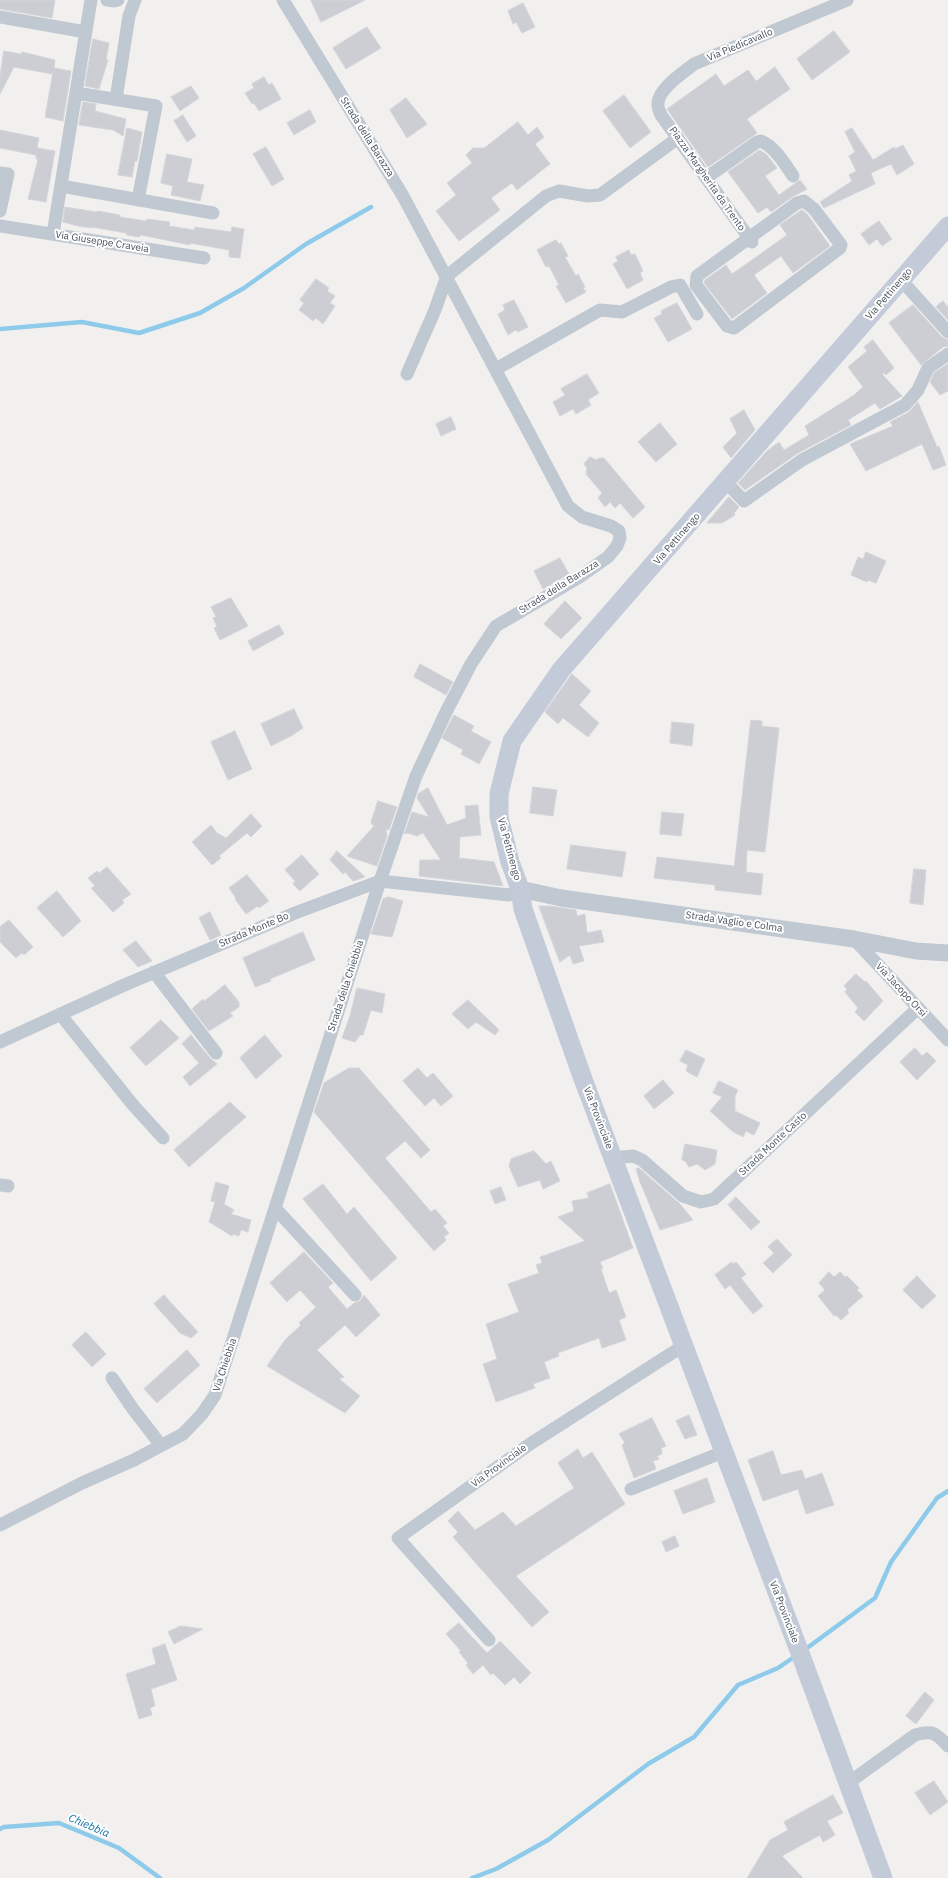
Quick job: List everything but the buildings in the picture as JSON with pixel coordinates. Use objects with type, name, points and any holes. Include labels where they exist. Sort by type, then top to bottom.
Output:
[{"type":"main road","name":"Via Pettinengo","points":[[520,889],[510,862],[499,817],[499,794],[512,741],[561,670],[948,226]]},
{"type":"main road","name":"Via Provinciale","points":[[520,889],[523,909],[613,1158],[800,1653],[883,1878]]},
{"type":"street","points":[[54,234],[91,0]]},
{"type":"street","points":[[107,0],[118,0]]},
{"type":"street","points":[[116,99],[129,16],[135,0]]},
{"type":"street","name":"Strada della Barazza","points":[[283,0],[403,196],[496,368],[568,506],[582,517],[611,526],[619,531],[620,538],[617,546],[608,557],[578,578],[496,626],[471,664],[446,712],[416,776],[380,882]]},
{"type":"street","name":"Via Piedicavallo","points":[[661,115],[658,106],[660,95],[672,81],[694,64],[847,0]]},
{"type":"street","points":[[0,17],[86,32]]},
{"type":"street","points":[[76,93],[156,106],[138,200]]},
{"type":"street","name":"Piazza Margherita da Trento","points":[[661,115],[751,240]]},
{"type":"street","points":[[407,374],[435,310],[447,276],[546,196],[559,191],[588,196],[600,195],[678,138]]},
{"type":"street","points":[[706,178],[757,142],[761,141],[765,142],[776,153],[793,176]]},
{"type":"street","points":[[0,173],[8,174],[0,211]]},
{"type":"street","points":[[61,186],[213,213]]},
{"type":"street","points":[[804,201],[814,209],[841,245],[840,248],[734,328],[727,326],[696,286],[696,276],[751,240],[797,203],[804,201]]},
{"type":"street","name":"Via Giuseppe Craveia","points":[[0,226],[204,258]]},
{"type":"street","points":[[902,280],[948,332]]},
{"type":"street","points":[[496,368],[600,310],[622,312],[671,287],[680,285],[697,314]]},
{"type":"street","points":[[726,482],[744,501],[802,460],[905,405],[918,390],[928,368],[948,354]]},
{"type":"street","name":"Strada Monte Bo","points":[[0,1042],[154,972],[295,913],[380,882],[509,895],[520,889]]},
{"type":"street","name":"Strada della Chiebbia","points":[[312,1091],[380,882]]},
{"type":"street","name":"Strada Vaglio e Colma","points":[[520,889],[561,898],[854,939],[916,951],[948,953]]},
{"type":"street","name":"Via Jacopo Orsi","points":[[854,939],[917,1009],[948,1040]]},
{"type":"street","points":[[154,972],[216,1053]]},
{"type":"street","name":"Strada Monte Casto","points":[[613,1158],[633,1156],[642,1160],[683,1196],[701,1202],[714,1200],[917,1009]]},
{"type":"street","points":[[60,1014],[133,1105],[163,1138]]},
{"type":"street","name":"Via Chiebbia","points":[[0,1525],[82,1483],[134,1460],[160,1444],[182,1434],[202,1414],[215,1395],[312,1091]]},
{"type":"street","points":[[274,1208],[355,1295]]},
{"type":"street","name":"Via Provinciale","points":[[489,1640],[398,1538],[530,1444],[683,1346]]},
{"type":"street","points":[[112,1378],[133,1409],[160,1444]]},
{"type":"street","points":[[631,1489],[723,1452]]},
{"type":"street","points":[[848,1783],[915,1734],[929,1731],[938,1735],[948,1746]]},
{"type":"waterway","points":[[0,329],[82,322],[139,333],[200,313],[244,288],[306,244],[371,207]]},
{"type":"waterway","points":[[803,1651],[875,1598],[891,1562],[937,1498],[948,1491]]},
{"type":"waterway","points":[[472,1878],[496,1869],[548,1840],[648,1764],[694,1737],[738,1685],[778,1668],[797,1655]]},
{"type":"waterway","name":"Chiebbia","points":[[0,1829],[4,1827],[59,1823],[119,1848],[160,1878]]}]
